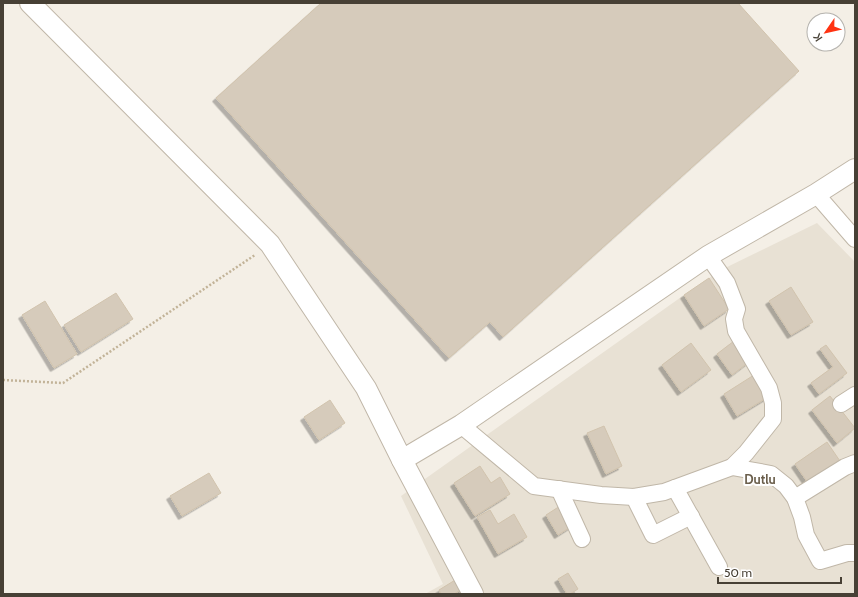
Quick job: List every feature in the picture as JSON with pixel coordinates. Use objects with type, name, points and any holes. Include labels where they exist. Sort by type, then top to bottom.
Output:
[{"type":"street","points":[[30,3],[270,244],[366,388],[402,460],[473,594]]},
{"type":"street","points":[[402,460],[461,425],[708,256],[816,194],[855,169]]},
{"type":"street","points":[[816,194],[855,239]]},
{"type":"street","points":[[461,425],[534,486],[601,495],[634,497],[664,492],[732,467],[746,454],[773,419],[773,403],[769,388],[736,331],[734,319],[737,309],[727,283],[708,256]]},
{"type":"street","points":[[841,404],[855,395]]},
{"type":"street","points":[[795,498],[845,467],[855,463]]},
{"type":"street","points":[[732,467],[772,474],[786,486],[795,498],[802,517],[806,535],[820,561],[847,553],[855,553]]},
{"type":"street","points":[[675,488],[719,567]]},
{"type":"street","points":[[559,489],[582,538]]},
{"type":"street","points":[[634,497],[653,535],[691,516]]},
{"type":"path","points":[[3,380],[63,383],[270,244]]},
{"type":"shaded area","points":[[817,223],[855,262],[855,594],[425,594],[443,584],[401,496],[721,270]]},
{"type":"building","points":[[321,3],[738,3],[799,71],[503,337],[490,322],[449,358],[216,98]]},
{"type":"building","points":[[709,278],[729,309],[704,326],[684,295]]},
{"type":"building","points":[[791,287],[813,322],[791,335],[769,301]]},
{"type":"building","points":[[116,293],[133,319],[81,352],[64,325]]},
{"type":"building","points":[[45,301],[77,354],[54,368],[22,315]]},
{"type":"building","points":[[734,341],[749,362],[732,375],[717,354]]},
{"type":"building","points":[[691,343],[711,370],[681,392],[662,365]]},
{"type":"building","points":[[826,345],[847,373],[819,394],[811,383],[833,367],[820,349]]},
{"type":"building","points":[[754,375],[768,397],[737,416],[724,394]]},
{"type":"building","points":[[830,396],[855,428],[837,443],[812,410]]},
{"type":"building","points":[[330,400],[345,423],[319,440],[304,417]]},
{"type":"building","points":[[604,426],[622,466],[606,474],[587,433]]},
{"type":"building","points":[[827,442],[842,464],[810,486],[795,464]]},
{"type":"building","points":[[480,466],[491,483],[500,477],[510,494],[475,516],[454,483]]},
{"type":"building","points":[[209,473],[221,493],[182,516],[170,496]]},
{"type":"building","points":[[560,506],[572,526],[558,535],[546,515]]},
{"type":"building","points":[[490,510],[498,524],[514,514],[527,537],[498,554],[477,517]]},
{"type":"building","points":[[568,573],[578,589],[570,594],[567,594],[558,579]]},
{"type":"building","points":[[460,577],[466,587],[454,594],[441,594],[439,590]]},
{"type":"district","name":"Dutlu","points":[[760,479]]}]
